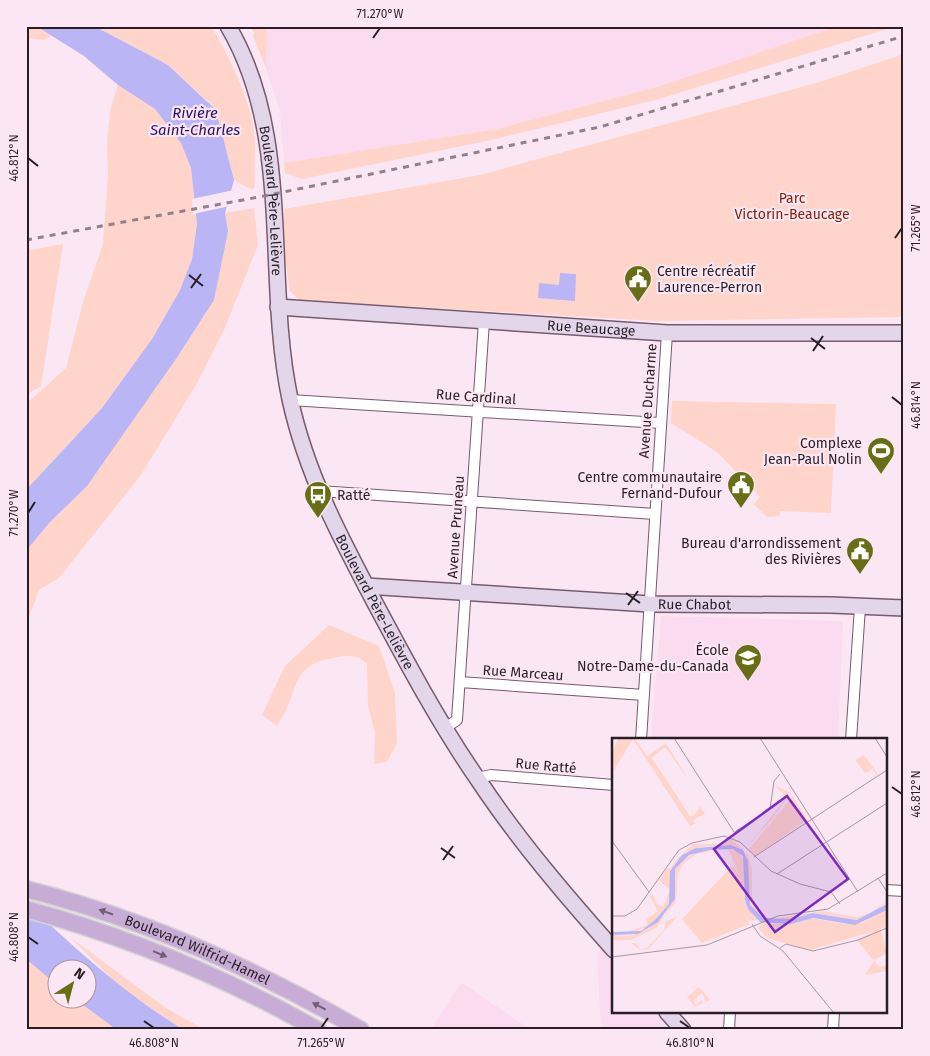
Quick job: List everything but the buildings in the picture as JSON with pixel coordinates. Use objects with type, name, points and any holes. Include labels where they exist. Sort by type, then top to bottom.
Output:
[{"type":"main road","name":"Boulevard Wilfrid-Hamel","points":[[32,891],[102,911],[192,945],[271,981],[361,1030]]},
{"type":"main road","name":"Boulevard Wilfrid-Hamel","points":[[26,909],[48,914],[124,940],[194,969],[263,1000],[318,1030]]},
{"type":"street","name":"Boulevard Père-Lelièvre","points":[[228,26],[251,76],[263,117],[272,188],[282,354],[290,400],[304,449],[319,491],[348,553],[366,586],[445,728],[477,778],[526,846],[612,948]]},
{"type":"street","name":"Rue Beaucage","points":[[278,307],[667,333],[904,333]]},
{"type":"street","name":"Avenue Pruneau","points":[[445,728],[457,720],[484,320]]},
{"type":"street","name":"Avenue Ducharme","points":[[641,738],[667,333]]},
{"type":"street","name":"Rue Cardinal","points":[[290,400],[660,424]]},
{"type":"street","points":[[319,491],[655,514]]},
{"type":"street","name":"Rue Chabot","points":[[366,586],[466,590],[650,604],[904,608]]},
{"type":"street","points":[[851,738],[860,607]]},
{"type":"street","name":"Rue Marceau","points":[[460,682],[644,695]]},
{"type":"street","name":"Rue Ratté","points":[[477,778],[491,775],[612,785]]},
{"type":"street","points":[[888,890],[904,891]]},
{"type":"street","points":[[668,1014],[679,1030]]},
{"type":"street","points":[[668,1014],[683,1030]]},
{"type":"street","points":[[729,1030],[730,1014]]},
{"type":"street","points":[[833,1030],[834,1014]]},
{"type":"shaded area","points":[[267,26],[838,26],[657,87],[497,129],[284,163],[280,111],[266,68]]},
{"type":"shaded area","name":"École Notre-Dame-du-Canada","points":[[661,616],[843,621],[838,738],[651,738]]},
{"type":"shaded area","points":[[608,943],[612,948],[612,1014],[669,1014],[682,1030],[601,1030],[597,954]]},
{"type":"shaded area","points":[[462,983],[531,1030],[430,1030]]},
{"type":"green space","points":[[26,26],[36,26],[51,36],[44,40],[26,38]]},
{"type":"green space","points":[[94,26],[211,26],[233,66],[251,116],[255,144],[255,186],[252,190],[234,180],[216,109],[168,65]]},
{"type":"green space","points":[[250,26],[267,26],[266,68],[253,36],[254,33]]},
{"type":"green space","points":[[838,26],[897,26],[659,99],[496,139],[302,179],[285,173],[284,163],[497,129],[657,87]]},
{"type":"green space","name":"Parc Victorin-Beaucage","points":[[904,54],[904,317],[656,321],[299,300],[290,291],[284,251],[284,209],[480,175],[816,83]]},
{"type":"green space","points":[[118,85],[155,109],[181,143],[191,168],[197,224],[192,259],[180,290],[152,339],[102,408],[26,490],[26,404],[66,368],[83,302],[103,244],[108,177],[107,140],[111,107]]},
{"type":"green space","points":[[254,208],[258,245],[224,330],[196,385],[141,475],[59,578],[39,590],[28,619],[26,633],[26,551],[178,356],[214,300],[227,228],[225,213]]},
{"type":"green space","points":[[63,244],[41,386],[26,395],[26,251]]},
{"type":"green space","points":[[672,401],[836,404],[831,513],[780,511],[780,516],[767,517],[754,504],[760,497],[717,452],[671,423]]},
{"type":"green space","points":[[329,625],[379,646],[395,693],[397,743],[387,762],[374,764],[375,732],[368,706],[367,664],[358,658],[351,656],[339,657],[310,666],[298,681],[285,713],[277,726],[262,715],[285,666]]},
{"type":"green space","points":[[71,938],[166,1008],[205,1030],[184,1030],[119,986],[98,965],[98,958],[91,958]]},
{"type":"green space","points":[[26,959],[48,977],[48,1008],[87,1008],[117,1030],[26,1030]]},
{"type":"water","name":"Rivière Saint-Charles","points":[[36,26],[94,26],[168,65],[216,110],[234,180],[225,213],[228,231],[214,300],[178,356],[87,486],[49,523],[26,551],[26,490],[102,408],[152,339],[180,290],[192,259],[197,224],[191,168],[181,143],[155,109],[118,85],[84,56]]},
{"type":"water","points":[[560,273],[576,274],[575,301],[538,298],[539,283],[559,285]]},
{"type":"water","points":[[26,902],[87,958],[48,958],[48,977],[26,959]]},
{"type":"water","points":[[98,967],[141,1001],[184,1030],[117,1030],[87,1008],[98,1008]]},
{"type":"pier","points":[[234,190],[230,206],[193,214],[192,199]]},
{"type":"railway","points":[[26,240],[259,197],[600,127],[904,36]]},
{"type":"place","name":"Centre récréatif Laurence-Perron","points":[[638,303]]},
{"type":"place","name":"Complexe Jean-Paul Nolin","points":[[881,475]]},
{"type":"place","name":"Centre communautaire Fernand-Dufour","points":[[741,509]]},
{"type":"place","name":"Ratté","points":[[318,519]]},
{"type":"place","name":"Bureau d'arrondissement des Rivières","points":[[860,575]]},
{"type":"place","name":"École Notre-Dame-du-Canada","points":[[748,682]]}]
